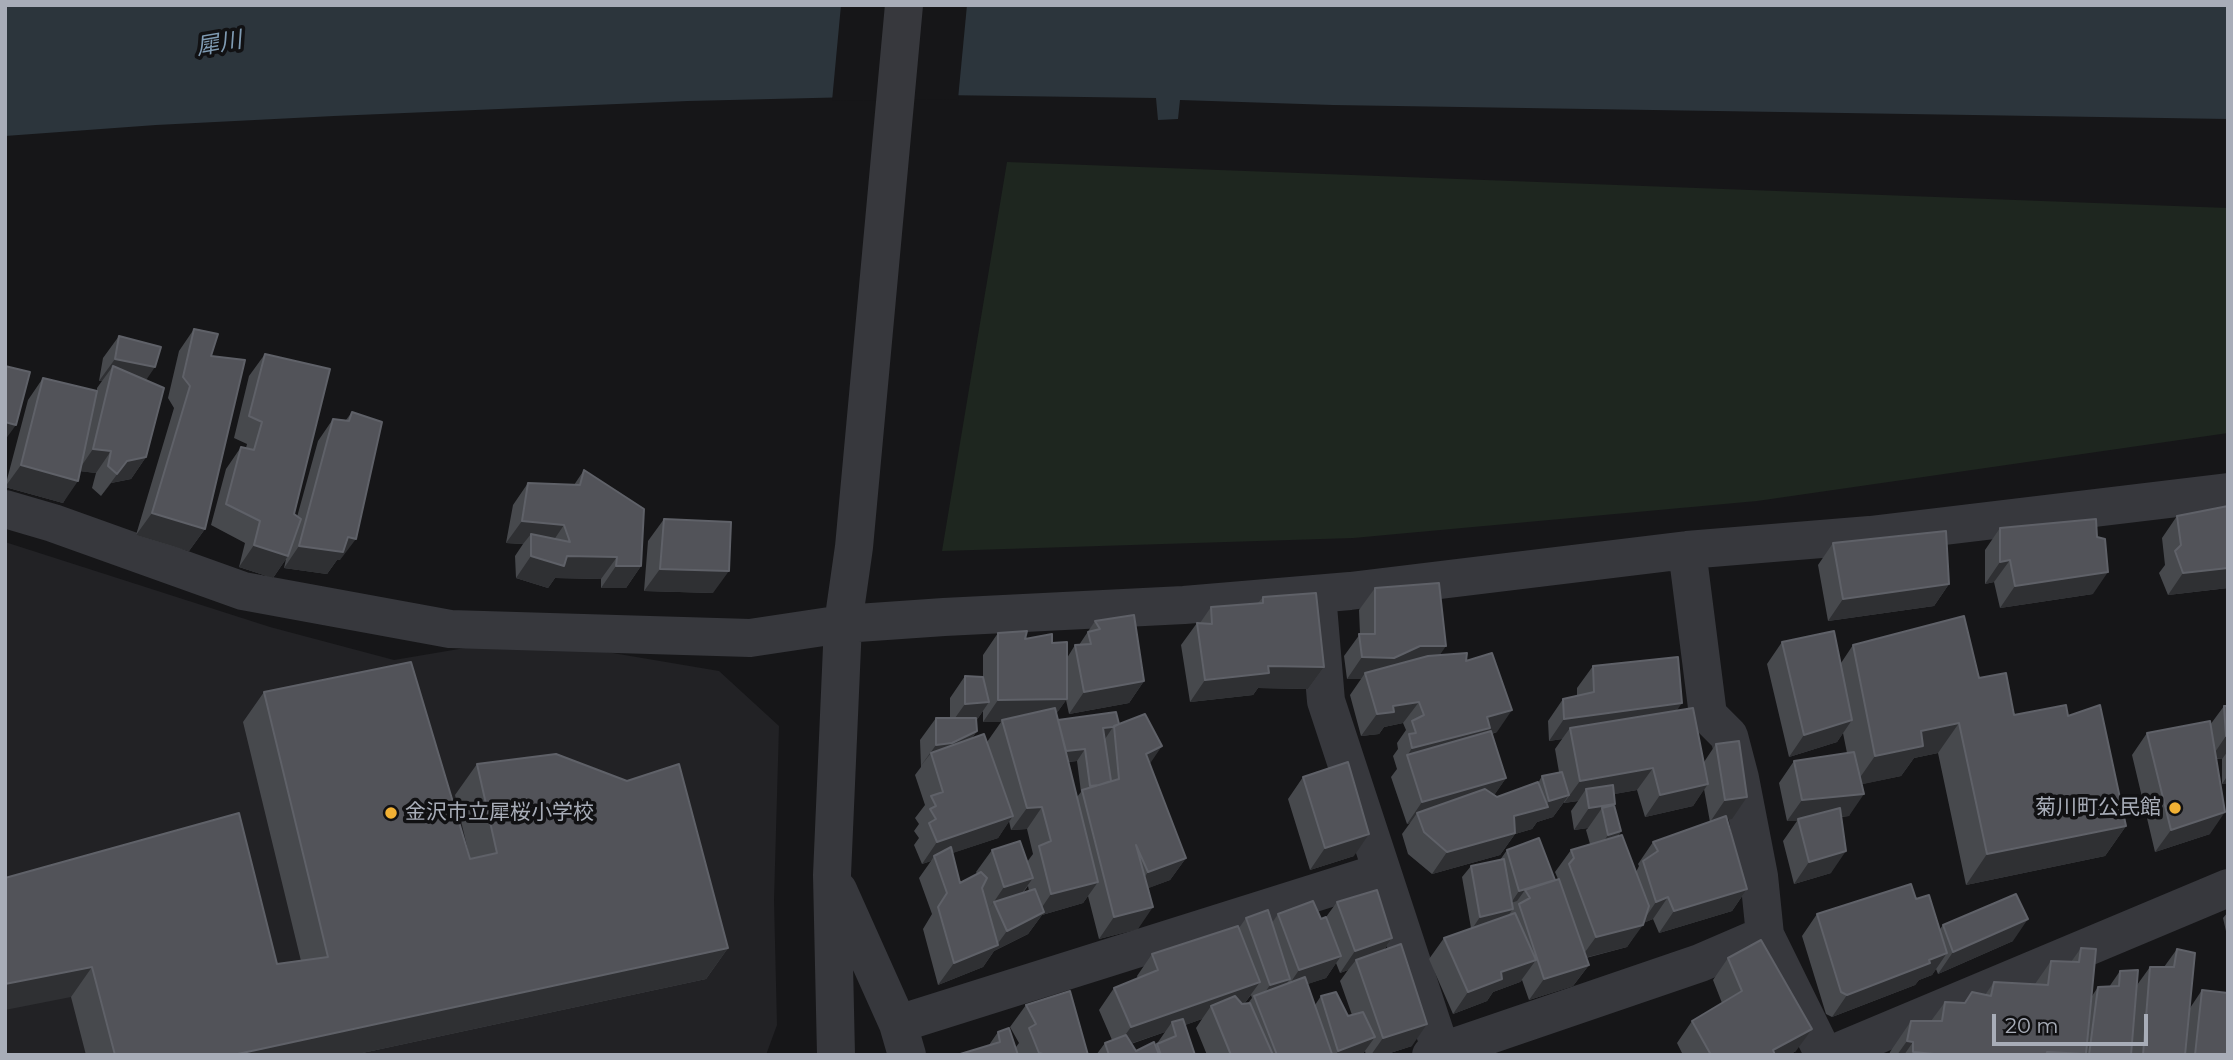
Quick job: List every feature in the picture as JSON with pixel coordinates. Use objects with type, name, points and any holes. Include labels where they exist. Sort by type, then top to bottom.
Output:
[{"type":"street","points":[[836,1055],[832,875],[843,624],[854,547],[904,5]]},
{"type":"street","points":[[5,509],[53,523],[243,591],[450,628],[750,638],[843,624],[1184,605],[1317,594],[1687,551],[1870,535],[2228,492]]},
{"type":"street","points":[[1687,551],[1708,715],[1729,736],[1740,778],[1759,876],[1765,935],[1824,1055]]},
{"type":"street","points":[[1317,594],[1326,701],[1436,1053],[1700,964],[1765,935]]},
{"type":"street","points":[[832,875],[902,1040],[1381,872]]},
{"type":"street","points":[[1830,1055],[2228,888]]},
{"type":"shaded area","points":[[1007,162],[2228,208],[2228,433],[1757,501],[1353,538],[942,551]]},
{"type":"shaded area","name":"金沢市立犀桜小学校","points":[[5,542],[270,627],[394,660],[524,638],[719,671],[779,726],[774,900],[777,1025],[766,1055],[5,1055]]},
{"type":"water","name":"犀川","points":[[5,5],[2228,5],[2228,119],[1333,105],[1180,100],[1178,119],[1158,120],[1156,98],[939,95],[688,101],[334,116],[5,136]]},
{"type":"pier","points":[[841,5],[967,5],[958,99],[832,101]]},
{"type":"building","points":[[194,329],[218,334],[211,356],[245,360],[205,529],[152,513],[190,386],[183,377]]},
{"type":"building","points":[[119,336],[161,347],[155,367],[115,359]]},
{"type":"building","points":[[265,354],[330,369],[294,514],[301,519],[288,556],[254,545],[260,521],[226,504],[241,447],[254,450],[262,422],[249,416]]},
{"type":"building","points":[[5,366],[30,372],[16,425],[5,422]]},
{"type":"building","points":[[113,366],[164,388],[146,457],[127,461],[117,474],[108,466],[111,451],[93,449]]},
{"type":"building","points":[[43,378],[97,391],[78,481],[21,465]]},
{"type":"building","points":[[352,412],[382,422],[356,539],[348,537],[343,552],[299,546],[333,419],[349,421]]},
{"type":"building","points":[[584,470],[644,509],[641,566],[616,566],[617,557],[567,556],[564,566],[531,556],[531,534],[570,542],[564,525],[522,521],[528,483],[580,485]]},
{"type":"building","points":[[2228,506],[2228,568],[2183,573],[2175,551],[2181,545],[2177,516]]},
{"type":"building","points":[[664,519],[731,522],[729,571],[660,569]]},
{"type":"building","points":[[2096,519],[2097,537],[2105,539],[2108,572],[2015,586],[2010,560],[2000,562],[2000,528]]},
{"type":"building","points":[[1946,531],[1949,584],[1843,599],[1833,543]]},
{"type":"building","points":[[1439,583],[1446,646],[1420,646],[1394,658],[1362,657],[1359,634],[1375,634],[1375,588]]},
{"type":"building","points":[[1316,593],[1324,667],[1268,666],[1269,673],[1205,680],[1197,623],[1212,624],[1211,607],[1263,603],[1263,597]]},
{"type":"building","points":[[1134,615],[1144,681],[1084,692],[1075,645],[1091,644],[1088,632],[1100,629],[1095,621]]},
{"type":"building","points":[[1964,616],[1979,678],[2006,673],[2014,715],[2066,705],[2068,716],[2100,705],[2126,826],[1987,854],[1959,723],[1921,731],[1923,746],[1875,756],[1853,645]]},
{"type":"building","points":[[1027,631],[1025,639],[1052,634],[1052,643],[1067,642],[1067,699],[998,700],[998,633]]},
{"type":"building","points":[[1834,631],[1852,720],[1804,735],[1782,642]]},
{"type":"building","points":[[1467,653],[1466,661],[1492,653],[1512,710],[1487,717],[1490,728],[1412,748],[1409,734],[1416,733],[1412,721],[1424,715],[1419,702],[1393,706],[1394,712],[1377,714],[1365,673],[1428,656]]},
{"type":"building","points":[[1678,657],[1682,703],[1564,719],[1563,699],[1594,692],[1593,666]]},
{"type":"building","points":[[411,662],[470,859],[497,853],[477,764],[556,754],[627,781],[679,764],[728,948],[233,1055],[115,1055],[92,967],[5,984],[5,878],[239,813],[277,964],[328,957],[264,692]]},
{"type":"building","points":[[965,676],[983,677],[989,702],[965,704]]},
{"type":"building","points":[[2224,706],[2228,706],[2228,736],[2226,736]]},
{"type":"building","points":[[1055,708],[1098,882],[1051,894],[1039,846],[1051,841],[1042,807],[1027,808],[1002,720]]},
{"type":"building","points":[[1693,708],[1708,784],[1660,795],[1653,768],[1580,781],[1570,728]]},
{"type":"building","points":[[1116,712],[1119,724],[1103,728],[1111,781],[1090,786],[1085,749],[1066,751],[1058,720]]},
{"type":"building","points":[[1145,714],[1162,746],[1146,754],[1186,858],[1148,872],[1136,845],[1153,907],[1114,917],[1082,790],[1119,779],[1114,726]]},
{"type":"building","points":[[936,718],[976,718],[977,731],[952,743],[936,745]]},
{"type":"building","points":[[2210,721],[2225,812],[2171,830],[2147,733]]},
{"type":"building","points":[[1491,731],[1506,778],[1422,802],[1407,755]]},
{"type":"building","points":[[984,734],[1013,816],[937,842],[929,823],[936,819],[930,809],[936,806],[931,796],[943,792],[931,753]]},
{"type":"building","points":[[1739,741],[1747,797],[1725,800],[1716,744]]},
{"type":"building","points":[[1854,752],[1864,794],[1802,800],[1794,761]]},
{"type":"building","points":[[1348,762],[1369,834],[1325,848],[1303,777]]},
{"type":"building","points":[[1562,772],[1569,795],[1549,801],[1542,776]]},
{"type":"building","points":[[1538,782],[1548,807],[1514,816],[1515,833],[1447,852],[1424,832],[1417,813],[1485,789],[1497,797]]},
{"type":"building","points":[[1613,785],[1615,804],[1589,808],[1586,789]]},
{"type":"building","points":[[1614,805],[1621,831],[1608,835],[1602,808]]},
{"type":"building","points":[[1840,808],[1846,851],[1809,862],[1798,819]]},
{"type":"building","points":[[1726,816],[1747,889],[1674,911],[1668,897],[1656,902],[1643,861],[1658,851],[1653,842]]},
{"type":"building","points":[[1622,835],[1649,906],[1643,925],[1596,937],[1569,864],[1574,858],[1571,850]]},
{"type":"building","points":[[1539,838],[1555,880],[1519,891],[1507,850]]},
{"type":"building","points":[[1020,841],[1033,878],[1004,887],[992,850]]},
{"type":"building","points":[[951,847],[960,883],[981,872],[987,878],[982,888],[998,945],[954,963],[938,907],[947,893],[934,856]]},
{"type":"building","points":[[1504,859],[1513,909],[1480,917],[1471,866]]},
{"type":"building","points":[[1559,879],[1589,965],[1544,979],[1519,904],[1530,898],[1525,890]]},
{"type":"building","points":[[1911,884],[1916,899],[1929,895],[1947,953],[1929,960],[1930,963],[1847,995],[1841,992],[1817,914]]},
{"type":"building","points":[[1035,889],[1044,912],[1007,931],[994,902]]},
{"type":"building","points":[[1377,890],[1392,938],[1355,951],[1337,902]]},
{"type":"building","points":[[2016,894],[2028,919],[1953,952],[1943,925]]},
{"type":"building","points":[[1313,901],[1321,919],[1326,917],[1341,956],[1299,970],[1278,914]]},
{"type":"building","points":[[1268,910],[1290,979],[1270,985],[1246,918]]},
{"type":"building","points":[[1515,913],[1536,960],[1501,972],[1502,979],[1468,992],[1444,938]]},
{"type":"building","points":[[1238,926],[1260,982],[1131,1027],[1114,988],[1158,970],[1152,954]]},
{"type":"building","points":[[1761,940],[1812,1029],[1773,1050],[1775,1055],[1711,1055],[1692,1021],[1742,991],[1728,958]]},
{"type":"building","points":[[1401,944],[1427,1024],[1383,1038],[1356,960]]},
{"type":"building","points":[[2081,948],[2096,949],[2086,1054],[2047,1052],[2046,1055],[1945,1055],[1913,1052],[1913,1042],[1907,1041],[1911,1021],[1942,1021],[1945,1002],[1965,1003],[1972,992],[1991,996],[1994,982],[2048,985],[2051,961],[2079,962]]},
{"type":"building","points":[[2177,949],[2195,953],[2185,1055],[2143,1055],[2150,967],[2174,967]]},
{"type":"building","points":[[2138,970],[2131,1055],[2089,1055],[2098,987],[2119,986],[2120,971]]},
{"type":"building","points":[[1305,977],[1332,1054],[1277,1055],[1254,996]]},
{"type":"building","points":[[2202,990],[2228,993],[2228,1055],[2195,1055]]},
{"type":"building","points":[[1070,991],[1088,1055],[1039,1053],[1029,1028],[1036,1024],[1026,1005]]},
{"type":"building","points":[[1336,992],[1348,1016],[1363,1012],[1375,1037],[1338,1051],[1321,996]]},
{"type":"building","points":[[1235,996],[1242,1004],[1250,1003],[1273,1055],[1231,1055],[1211,1006]]},
{"type":"building","points":[[1183,1019],[1195,1055],[1161,1055],[1157,1044],[1176,1036],[1172,1022]]},
{"type":"building","points":[[1009,1028],[1018,1055],[957,1055],[1000,1042],[998,1032]]},
{"type":"building","points":[[1126,1035],[1136,1051],[1154,1042],[1159,1055],[1109,1055],[1105,1043]]},
{"type":"place","name":"菊川町公民館","points":[[2175,808]]},
{"type":"place","name":"金沢市立犀桜小学校","points":[[391,813]]}]
